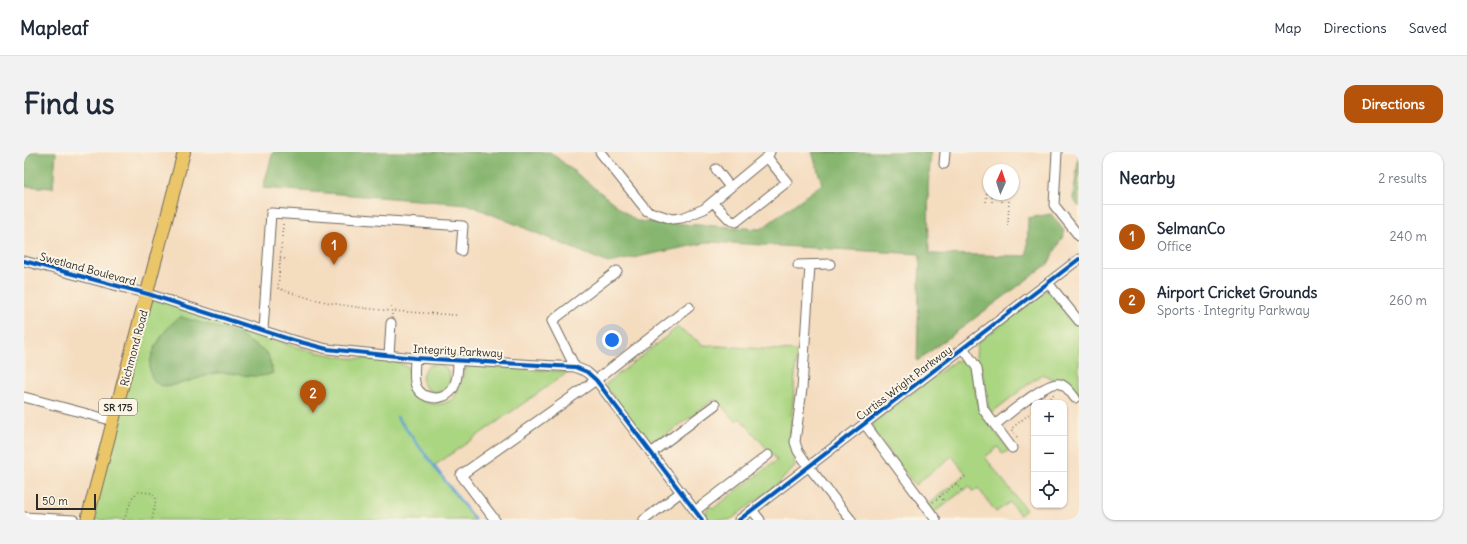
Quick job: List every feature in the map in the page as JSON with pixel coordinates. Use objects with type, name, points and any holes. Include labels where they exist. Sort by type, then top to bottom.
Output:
[{"type":"main road","name":"Richmond Road","points":[[88,520],[184,152]]},
{"type":"street","points":[[600,152],[647,211],[664,217],[682,218],[704,209],[768,154],[787,182],[736,222],[730,220],[713,202]]},
{"type":"street","points":[[944,164],[945,152]]},
{"type":"street","points":[[1057,152],[1054,205],[1079,236]]},
{"type":"street","points":[[716,169],[730,187]]},
{"type":"street","points":[[263,330],[271,213],[463,226],[461,251]]},
{"type":"street","name":"Curtiss Wright Parkway","points":[[739,520],[864,423],[964,349],[1079,259]]},
{"type":"street","name":"Swetland Boulevard","points":[[24,261],[148,294]]},
{"type":"street","points":[[798,265],[810,265],[817,263],[830,264]]},
{"type":"street","points":[[810,265],[802,389],[795,442],[798,451],[808,467],[851,520]]},
{"type":"street","points":[[575,367],[552,321],[617,271]]},
{"type":"street","points":[[1048,283],[1079,322]]},
{"type":"street","name":"Integrity Parkway","points":[[148,294],[327,349],[415,358],[575,367],[587,372],[596,380],[702,520]]},
{"type":"street","points":[[495,520],[461,475],[596,380],[689,307]]},
{"type":"street","points":[[389,356],[391,322]]},
{"type":"street","points":[[964,349],[977,368],[983,409],[1012,448]]},
{"type":"street","points":[[415,358],[415,385],[419,392],[428,397],[437,398],[446,396],[453,389],[458,360]]},
{"type":"street","points":[[994,425],[1048,385],[1054,383],[1066,387],[1075,398]]},
{"type":"street","points":[[24,397],[114,421]]},
{"type":"street","points":[[651,453],[715,405]]},
{"type":"street","points":[[864,423],[936,520]]},
{"type":"street","points":[[695,511],[768,455]]},
{"type":"street","points":[[644,520],[681,492]]},
{"type":"street","points":[[752,510],[760,520]]},
{"type":"street","points":[[24,517],[74,520]]},
{"type":"path","points":[[1008,226],[1009,200]]},
{"type":"path","points":[[283,224],[278,288],[319,301],[352,307],[456,315]]},
{"type":"path","points":[[280,258],[286,259]]},
{"type":"path","points":[[1048,400],[1054,395],[1050,389]]},
{"type":"path","points":[[1017,437],[1010,429],[1031,412]]},
{"type":"path","points":[[930,504],[966,476]]},
{"type":"path","points":[[956,483],[962,491]]},
{"type":"path","points":[[124,520],[133,496],[145,491],[152,493],[156,500],[152,520]]},
{"type":"path","points":[[940,496],[945,502]]},
{"type":"green space","points":[[24,152],[56,152],[53,188],[24,186]]},
{"type":"green space","points":[[273,152],[550,152],[636,221],[761,229],[822,184],[812,152],[931,152],[928,186],[929,254],[1027,256],[1028,218],[1051,214],[1065,232],[1048,264],[917,361],[920,254],[710,242],[608,263],[467,204],[263,188]]},
{"type":"green space","points":[[1079,153],[1079,207],[1073,199]]},
{"type":"green space","points":[[1047,290],[1052,292],[1079,326],[1079,396],[1068,383],[1062,380],[1051,379],[1042,374],[991,413],[988,406],[982,373],[976,360],[977,343]]},
{"type":"green space","points":[[148,294],[286,344],[348,358],[392,360],[408,367],[412,385],[417,396],[421,400],[434,404],[444,403],[451,400],[458,389],[465,369],[470,365],[568,372],[434,466],[474,520],[87,520]]},
{"type":"green space","points":[[181,317],[236,333],[268,354],[273,373],[252,376],[217,373],[180,384],[165,386],[159,385],[151,374],[150,363],[152,355],[165,332],[176,320]]},
{"type":"green space","points":[[678,327],[703,345],[797,351],[790,437],[795,467],[775,486],[730,520],[707,520],[706,511],[709,506],[714,508],[777,460],[740,418],[735,421],[715,399],[651,446],[605,385]]},
{"type":"green space","points":[[963,360],[971,371],[980,412],[1009,450],[1003,454],[998,447],[985,457],[1026,510],[1020,515],[1010,502],[996,512],[978,488],[973,492],[969,486],[933,513],[927,505],[966,474],[952,456],[915,485],[873,431],[873,422],[955,361]]},
{"type":"green space","points":[[436,364],[442,365],[446,368],[449,372],[449,384],[446,388],[442,391],[436,392],[430,391],[426,388],[423,384],[422,378],[423,372],[426,368],[430,365]]},
{"type":"waterway","points":[[397,417],[475,520]]},
{"type":"cycle path","points":[[739,520],[1079,259]]},
{"type":"cycle path","points":[[24,261],[148,294],[289,339],[327,349],[415,358],[575,367],[587,372],[596,380],[702,520]]},
{"type":"place","name":"SelmanCo","points":[[334,265]]},
{"type":"place","name":"Airport Cricket Grounds","points":[[313,413]]}]
